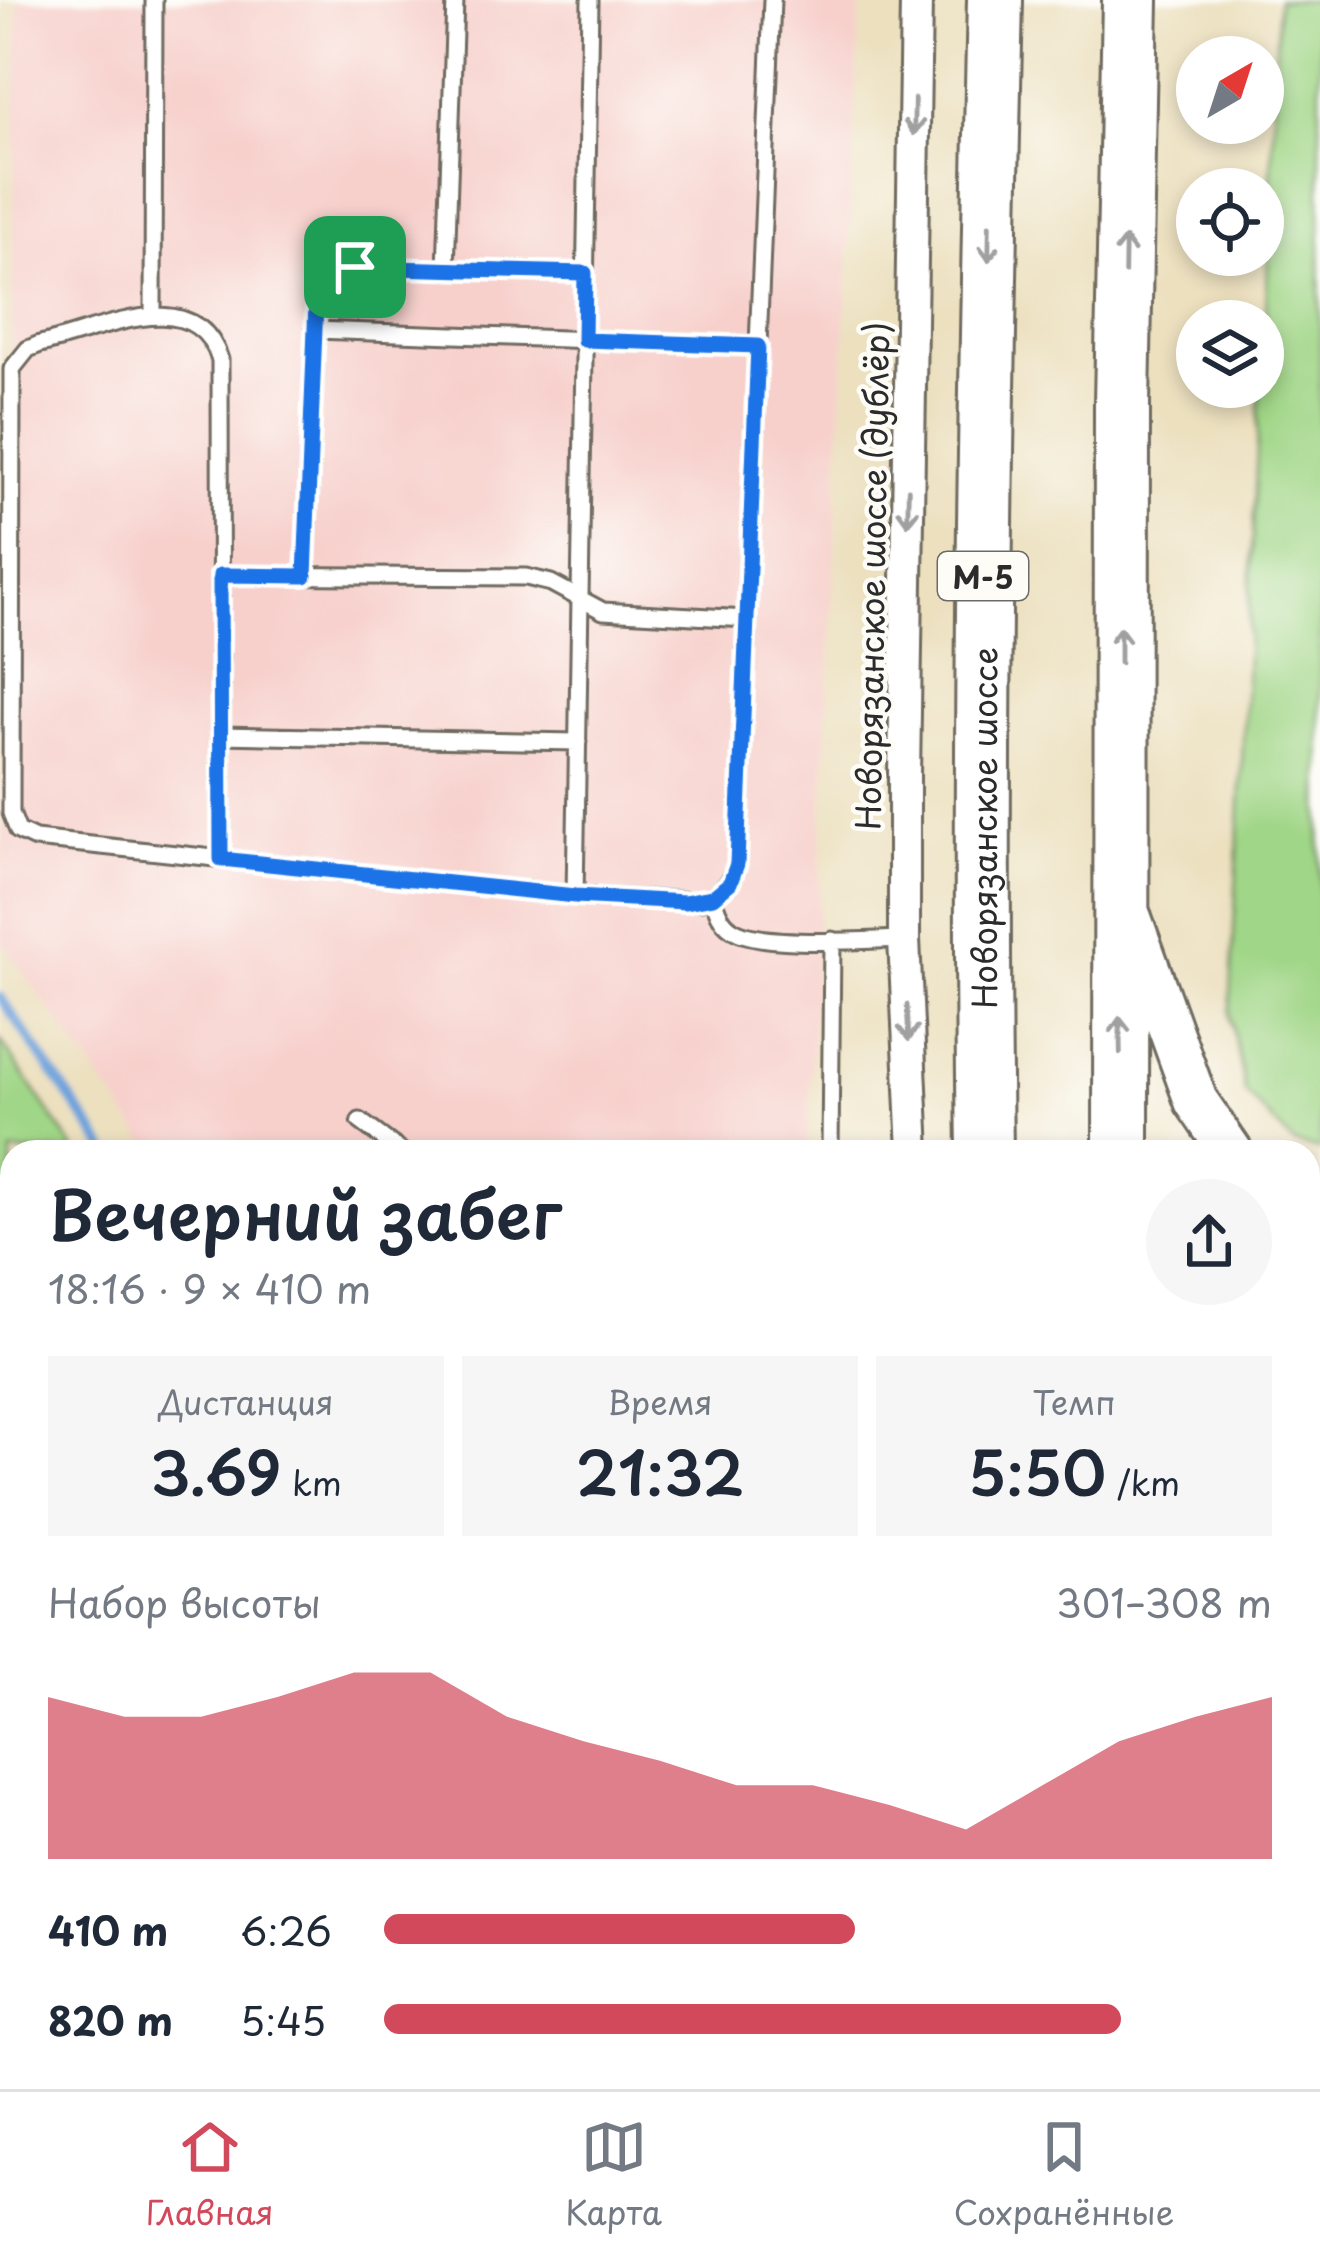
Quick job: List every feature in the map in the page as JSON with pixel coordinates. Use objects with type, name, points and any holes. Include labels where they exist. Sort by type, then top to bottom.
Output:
[{"type":"highway","name":"Новорязанское шоссе","points":[[985,1140],[984,472],[995,0]]},
{"type":"highway","points":[[1121,1140],[1121,404],[1130,0]]},
{"type":"main road","points":[[1118,885],[1196,1101],[1223,1140]]},
{"type":"street","name":"Новорязанское шоссе (дублёр)","points":[[913,1140],[904,939],[916,0]]},
{"type":"lane","points":[[153,314],[154,0]]},
{"type":"lane","points":[[446,270],[455,0]]},
{"type":"lane","points":[[575,896],[590,0]]},
{"type":"lane","points":[[221,859],[220,360],[206,331],[181,318],[153,314],[40,344],[28,349],[12,369],[11,813],[18,831],[35,839],[221,859],[575,896],[685,902],[713,897],[730,883],[737,864],[772,0]]},
{"type":"lane","points":[[305,576],[319,289],[340,270],[585,273]]},
{"type":"lane","points":[[315,330],[758,346]]},
{"type":"lane","points":[[220,575],[526,577],[551,583],[603,611],[747,619]]},
{"type":"lane","points":[[220,734],[578,742]]},
{"type":"lane","points":[[713,897],[719,915],[744,936],[904,939]]},
{"type":"lane","points":[[830,1140],[832,940]]},
{"type":"lane","points":[[359,1121],[386,1140]]},
{"type":"shaded area","points":[[18,0],[860,0],[808,1140],[144,1140],[0,940]]},
{"type":"green space","points":[[1278,0],[1320,0],[1320,1140],[1290,1140],[1245,1092],[1230,1015],[1259,408],[1284,408],[1284,300],[1266,300],[1267,276],[1284,276],[1284,168],[1271,168],[1272,144],[1284,144],[1284,36],[1277,36]]},
{"type":"green space","points":[[0,1040],[68,1140],[0,1140]]},
{"type":"waterway","points":[[0,997],[100,1140]]},
{"type":"route","points":[[355,267],[585,273],[584,340],[758,346],[737,864],[730,883],[713,897],[685,902],[575,896],[221,859],[220,575],[305,576],[316,304],[328,278],[355,267]]}]
